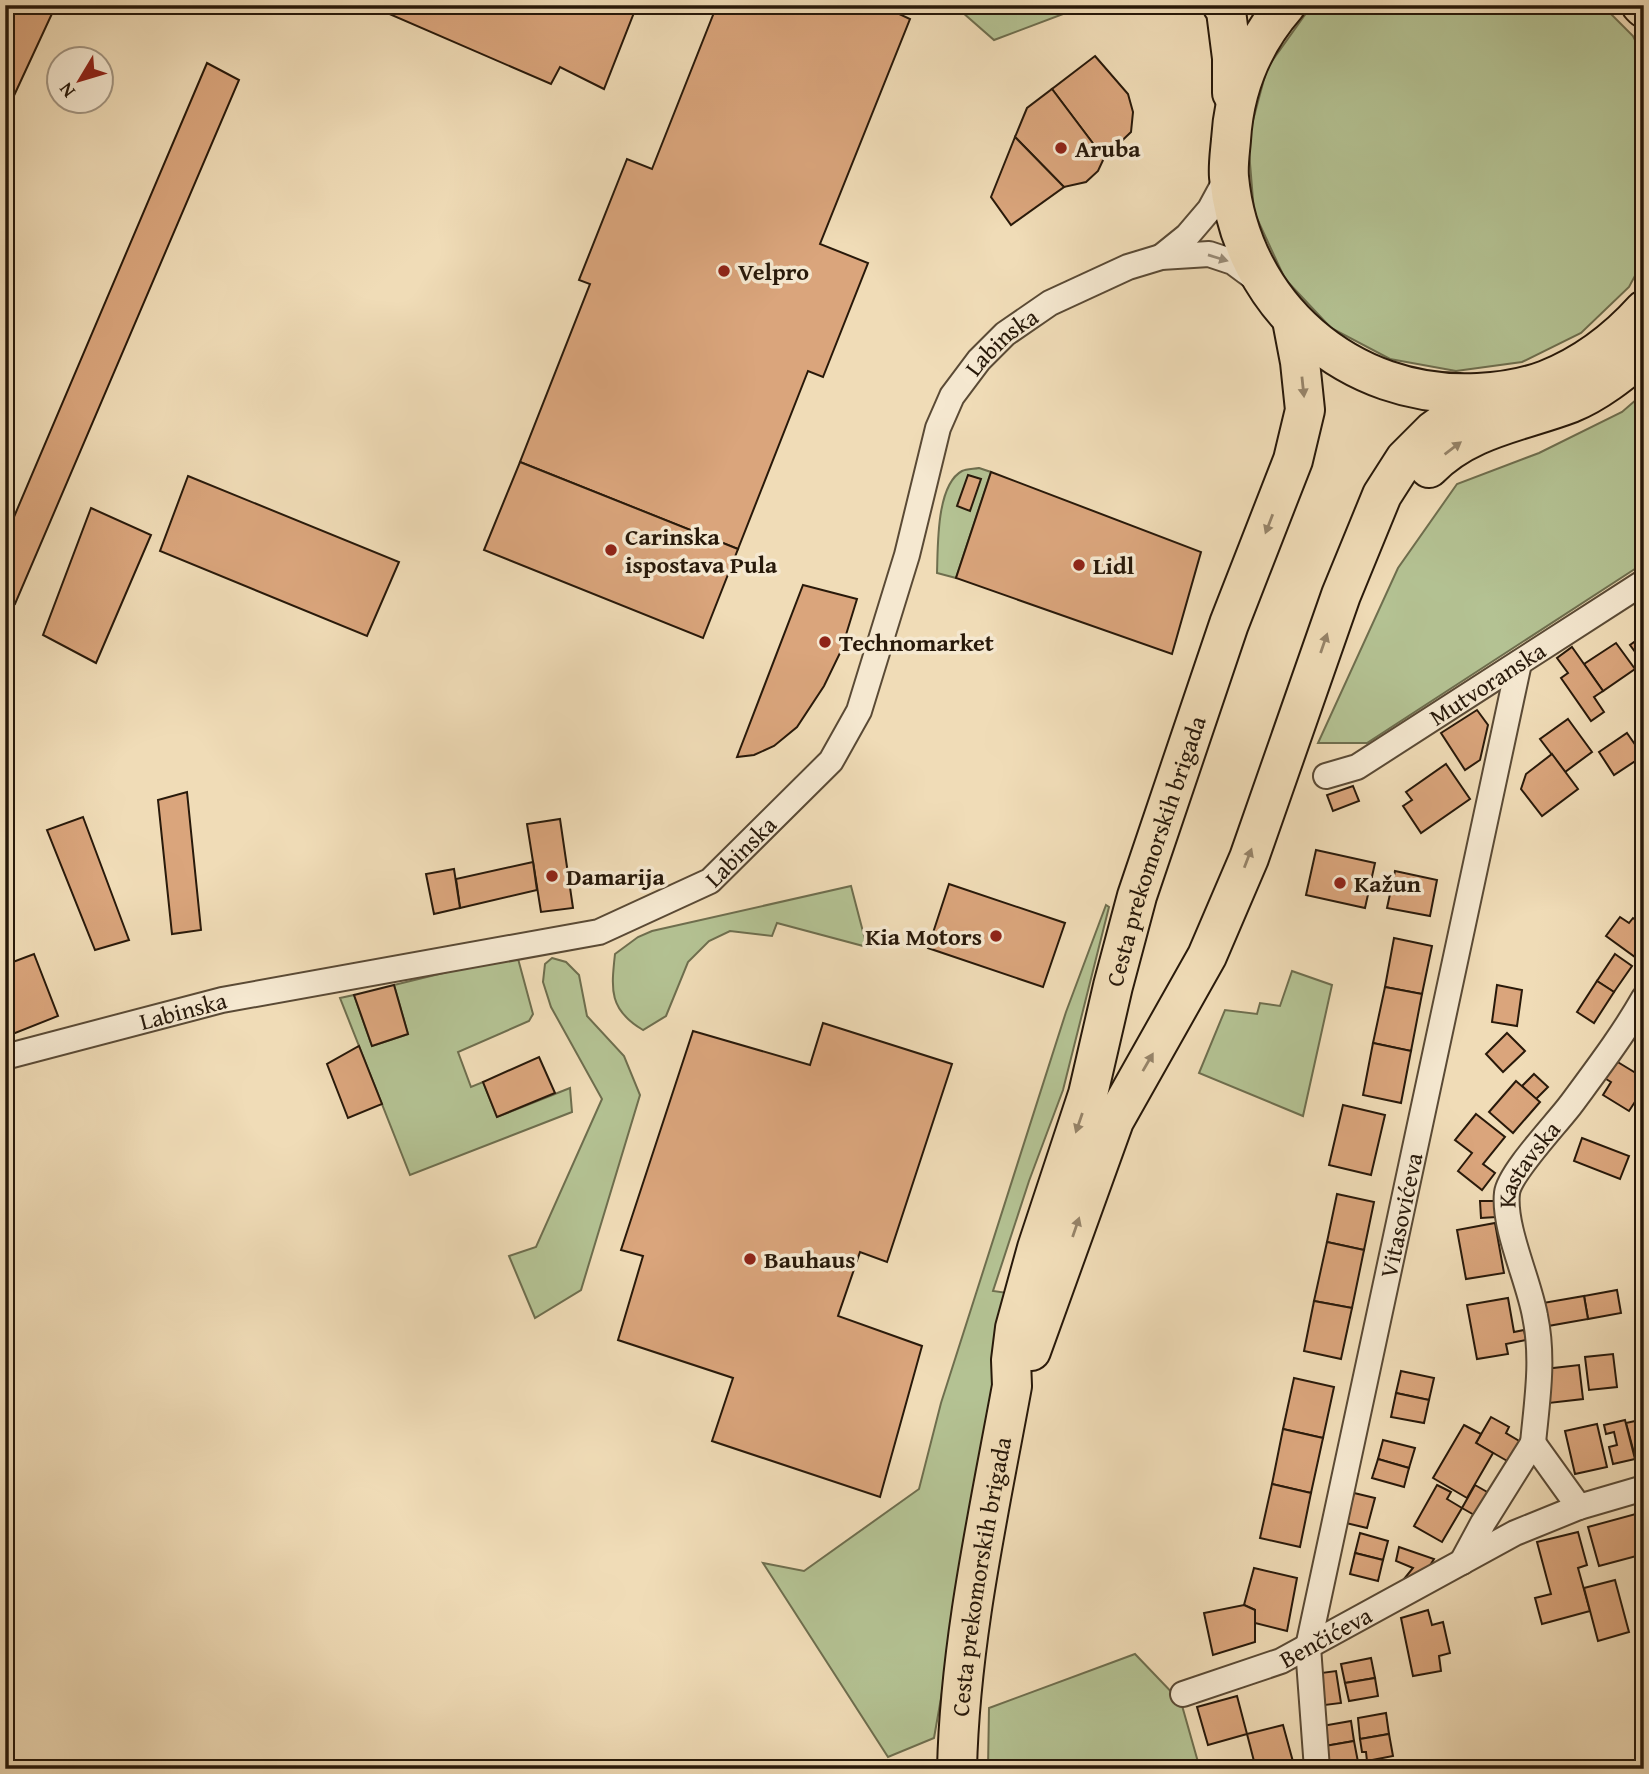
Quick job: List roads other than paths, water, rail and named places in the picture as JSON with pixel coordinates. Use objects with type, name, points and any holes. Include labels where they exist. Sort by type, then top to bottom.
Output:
[{"type":"main road","points":[[1222,5],[1226,12],[1232,58],[1233,110],[1228,174],[1235,214],[1247,252],[1266,287],[1292,320],[1326,350],[1366,373],[1409,388],[1454,394],[1500,392],[1544,381],[1586,361],[1622,334],[1644,310]]},
{"type":"main road","points":[[1233,110],[1248,64],[1271,22],[1286,5]]},
{"type":"main road","name":"Cesta prekomorskih brigada","points":[[957,1769],[957,1737],[978,1572],[1012,1386],[1010,1360],[1015,1328],[1037,1248],[1088,1094],[1137,896],[1229,624],[1293,460],[1305,410],[1292,320]]},
{"type":"main road","points":[[1359,552],[1381,535],[1402,500],[1432,466],[1466,439],[1499,425],[1574,402],[1615,378],[1644,354]]},
{"type":"main road","name":"Cesta prekomorskih brigada","points":[[1012,1386],[1040,1329],[1114,1121],[1207,956],[1249,858],[1340,595],[1382,495],[1405,459],[1433,431],[1462,410],[1500,392]]},
{"type":"street","name":"Labinska","points":[[1161,257],[1186,236],[1210,209],[1228,174]]},
{"type":"street","name":"Labinska","points":[[5,1057],[222,999],[599,932],[709,881],[831,761],[859,711],[907,555],[937,428],[951,396],[979,360],[1005,334],[1049,303],[1128,267],[1161,257],[1209,254],[1233,262],[1266,287]]},
{"type":"street","name":"Mutvoranska","points":[[1326,776],[1357,767],[1644,582]]},
{"type":"street","name":"Vitasovićeva","points":[[1317,1769],[1308,1647],[1519,663]]},
{"type":"street","name":"Kastavska","points":[[1533,1443],[1540,1374],[1536,1317],[1511,1228],[1507,1191],[1525,1161],[1571,1104],[1644,998]]},
{"type":"street","points":[[1461,1563],[1533,1443],[1579,1507]]},
{"type":"street","name":"Benčićeva","points":[[1183,1694],[1281,1661],[1515,1533],[1579,1507],[1644,1488]]},
{"type":"place","name":"Aruba","points":[[1061,148]]},
{"type":"place","name":"Velpro","points":[[724,271]]},
{"type":"place","name":"Carinska ispostava Pula","points":[[611,550]]},
{"type":"place","name":"Lidl","points":[[1079,565]]},
{"type":"place","name":"Technomarket","points":[[825,642]]},
{"type":"place","name":"Damarija","points":[[552,876]]},
{"type":"place","name":"Kažun","points":[[1340,883]]},
{"type":"place","name":"Kia Motors","points":[[996,936]]},
{"type":"place","name":"Bauhaus","points":[[750,1259]]}]
